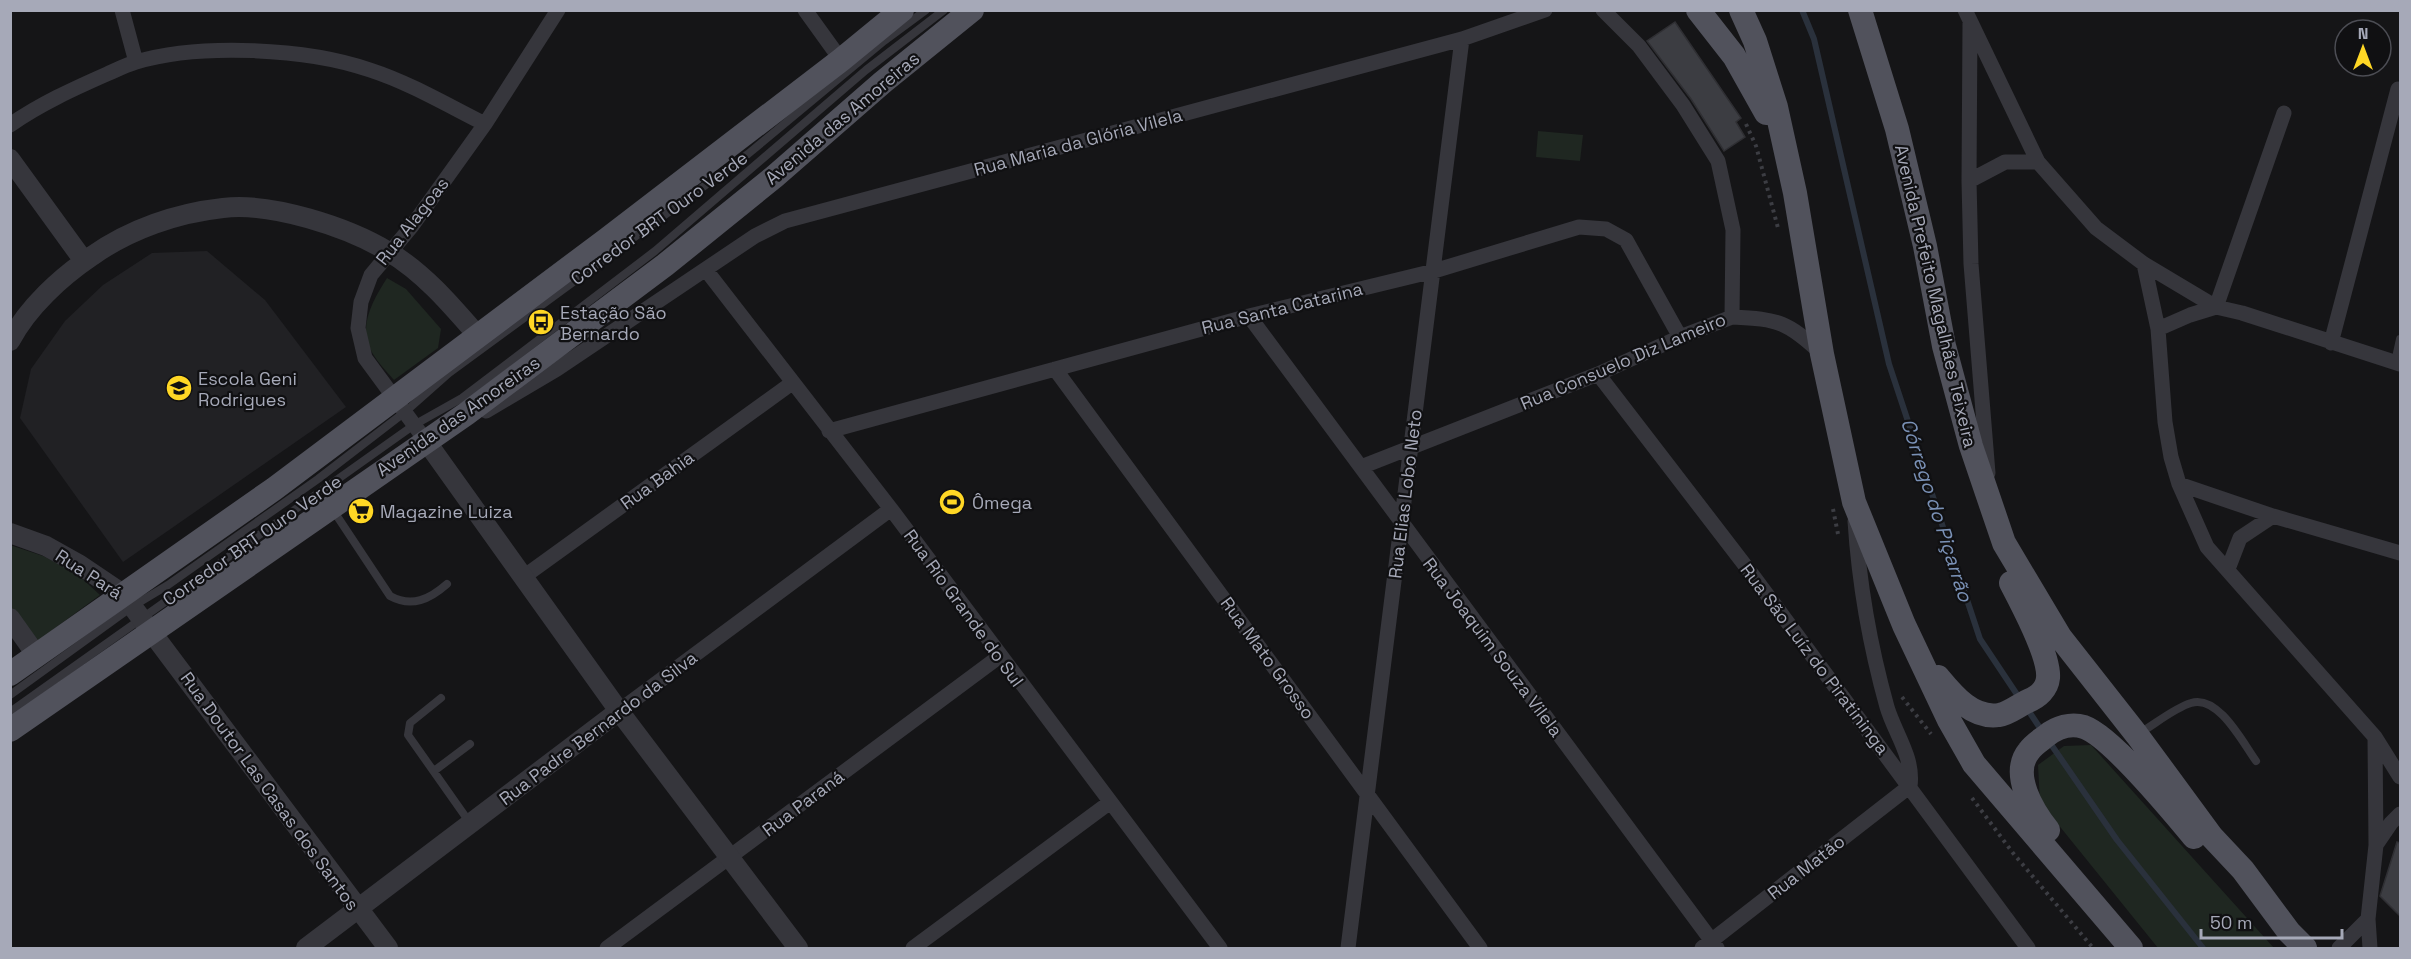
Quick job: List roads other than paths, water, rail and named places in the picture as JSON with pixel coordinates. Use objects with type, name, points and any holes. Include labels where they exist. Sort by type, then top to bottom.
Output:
[{"type":"main road","name":"Avenida das Amoreiras","points":[[10,674],[37,656],[138,612],[330,507],[410,419],[478,336],[841,60],[902,10]]},
{"type":"main road","name":"Avenida das Amoreiras","points":[[10,730],[274,489],[410,419],[466,414],[665,266],[972,10]]},
{"type":"main road","points":[[1698,10],[1734,56],[1751,83],[1790,166]]},
{"type":"main road","points":[[1741,10],[1755,41],[1776,107],[1790,166],[1822,354],[1854,502],[1915,651],[1974,764],[2131,948]]},
{"type":"main road","name":"Avenida Prefeito Magalhães Teixeira","points":[[1860,10],[1898,129],[1925,246],[1944,346],[1971,446],[1992,515],[2004,543],[2060,637],[2137,735],[2212,837],[2242,870],[2289,932],[2305,948]]},
{"type":"main road","points":[[1915,651],[1957,700],[1982,712],[1999,715],[2036,697],[2044,688],[2048,679],[2047,668],[2005,565],[2004,543]]},
{"type":"main road","points":[[2105,920],[2087,884],[2064,848],[2038,818],[2027,800],[2023,784],[2023,766],[2028,752],[2054,729],[2070,725],[2084,727],[2107,741],[2238,886],[2270,906]]},
{"type":"street","points":[[122,10],[135,62]]},
{"type":"street","name":"Rua Alagoas","points":[[410,419],[365,358],[358,328],[361,302],[371,274],[412,226],[485,124],[558,10]]},
{"type":"street","points":[[804,10],[841,60]]},
{"type":"street","points":[[1462,39],[1545,10]]},
{"type":"street","name":"Rua Consuelo Diz Lameiro","points":[[1360,467],[1598,374],[1680,337],[1732,317],[1733,230],[1718,161],[1683,105],[1639,46],[1603,10]]},
{"type":"street","points":[[1967,15],[1971,264],[1992,515]]},
{"type":"street","points":[[1967,15],[2038,162],[2096,228],[2144,264],[2216,307],[2242,313],[2398,363]]},
{"type":"street","name":"Rua Maria da Glória Vilela","points":[[466,414],[484,412],[517,393],[755,236],[785,221],[1462,39]]},
{"type":"street","name":"Rua Elias Lobo Neto","points":[[1348,948],[1462,39]]},
{"type":"street","points":[[10,125],[76,87],[135,62],[182,54],[225,51],[273,52],[327,59],[368,69],[405,83],[485,124]]},
{"type":"street","points":[[2331,343],[2398,89]]},
{"type":"street","points":[[2216,307],[2284,114]]},
{"type":"street","points":[[10,159],[84,261]]},
{"type":"street","points":[[1969,181],[2005,162],[2038,162]]},
{"type":"street","points":[[10,341],[59,281],[117,238],[173,218],[225,207],[262,209],[293,215],[347,231],[389,252],[418,273],[444,297],[478,336]]},
{"type":"street","name":"Rua Santa Catarina","points":[[830,431],[1248,316],[1434,271],[1579,227],[1606,229],[1626,240],[1680,337]]},
{"type":"street","points":[[2144,264],[2158,329],[2170,457],[2179,484],[2207,547],[2375,737],[2400,777]]},
{"type":"street","name":"Rua Rio Grande do Sul","points":[[706,270],[891,509],[1219,948]]},
{"type":"street","points":[[2158,329],[2216,307]]},
{"type":"street","name":"Rua Joaquim Souza Vilela","points":[[1248,316],[1710,946]]},
{"type":"street","points":[[1732,317],[1761,318],[1781,323],[1799,332],[1822,354]]},
{"type":"street","name":"Rua Mato Grosso","points":[[1055,369],[1480,948]]},
{"type":"street","name":"Rua São Luíz do Piratininga","points":[[1598,374],[1754,577],[2028,948]]},
{"type":"street","name":"Rua Bahia","points":[[522,578],[792,383]]},
{"type":"street","points":[[410,419],[619,711],[728,859],[798,948]]},
{"type":"street","points":[[2179,484],[2273,516],[2400,553]]},
{"type":"street","points":[[1854,502],[1860,578],[1870,638],[1888,709],[1907,753],[1912,772],[1910,786]]},
{"type":"street","name":"Rua Padre Bernardo da Silva","points":[[306,948],[891,509]]},
{"type":"street","points":[[2228,569],[2240,538],[2273,516]]},
{"type":"street","name":"Rua Pará","points":[[10,533],[46,546],[80,565],[138,612]]},
{"type":"street","name":"Rua Doutor Las Casas dos Santos","points":[[138,612],[388,948]]},
{"type":"street","points":[[10,618],[37,656]]},
{"type":"street","name":"Rua Paraná","points":[[607,948],[999,656]]},
{"type":"street","points":[[2370,948],[2368,919],[2376,845],[2375,737]]},
{"type":"street","name":"Rua Matão","points":[[1710,946],[1910,786]]},
{"type":"street","points":[[913,948],[1109,803]]},
{"type":"street","points":[[2376,845],[2400,814]]},
{"type":"street","points":[[2338,948],[2368,919]]},
{"type":"lane","name":"Corredor BRT Ouro Verde","points":[[410,419],[449,373],[748,154],[884,41],[926,10]]},
{"type":"lane","name":"Corredor BRT Ouro Verde","points":[[10,695],[138,612],[410,419],[462,398],[655,251],[866,70],[944,10]]},
{"type":"lane","points":[[2398,363],[2400,339]]},
{"type":"lane","points":[[330,507],[390,596],[400,601],[419,602],[435,594],[447,584]]},
{"type":"lane","name":"Corredor BRT Ouro Verde","points":[[10,712],[138,612]]},
{"type":"lane","points":[[441,698],[410,723],[407,730],[408,735],[471,824]]},
{"type":"lane","points":[[2137,735],[2190,703],[2206,704],[2220,711],[2256,761]]},
{"type":"lane","points":[[434,771],[470,744]]},
{"type":"waterway","name":"Córrego do Piçarrão","points":[[1802,10],[1814,39],[1889,364],[1980,639],[2020,699]]},
{"type":"waterway","name":"Córrego do Piçarrão","points":[[2026,707],[2042,731]]},
{"type":"waterway","name":"Córrego do Piçarrão","points":[[2048,740],[2117,840],[2203,948]]},
{"type":"place","name":"Estação São Bernardo","points":[[541,322]]},
{"type":"place","name":"Escola Geni Rodrigues","points":[[179,388]]},
{"type":"place","name":"Ômega","points":[[952,502]]},
{"type":"place","name":"Magazine Luiza","points":[[361,511]]}]
